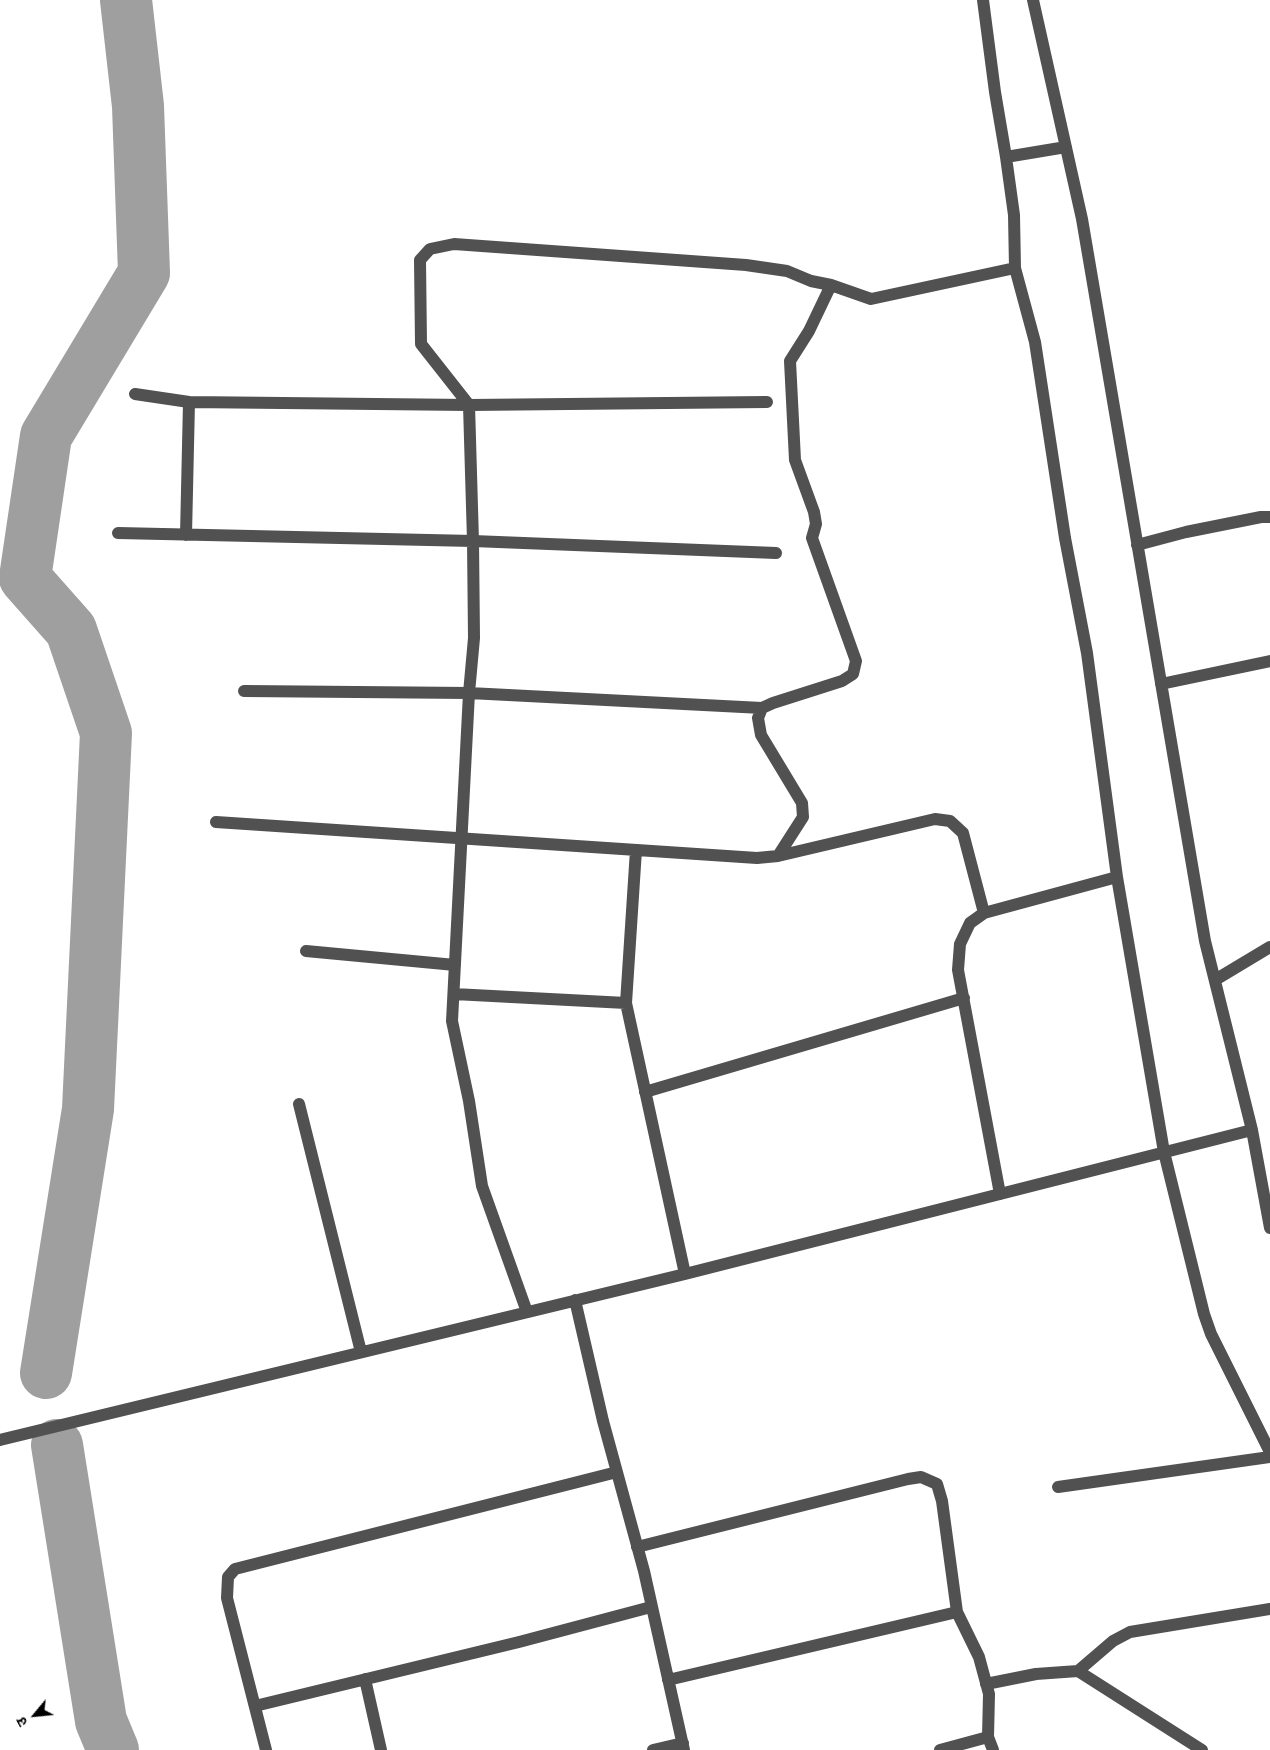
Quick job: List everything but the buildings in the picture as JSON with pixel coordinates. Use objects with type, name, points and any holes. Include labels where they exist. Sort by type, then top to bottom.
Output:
[{"type":"street","points":[[983,0],[1014,215],[1015,268],[1035,342],[1065,538],[1087,653],[1117,877],[1164,1152],[1206,1321],[1270,1452]]},
{"type":"street","points":[[1033,0],[1082,219],[1205,941],[1252,1130],[1270,1228]]},
{"type":"street","points":[[1006,157],[1066,147]]},
{"type":"street","points":[[527,1312],[482,1186],[469,1101],[452,1021],[468,693],[474,638],[469,405],[421,344],[420,260],[430,249],[454,244],[746,265],[787,271],[811,281],[832,285],[871,299],[1015,268]]},
{"type":"street","points":[[244,691],[468,693],[762,708],[842,681],[853,674],[856,662],[812,538],[816,524],[814,512],[795,460],[790,361],[809,331],[832,285]]},
{"type":"street","points":[[135,394],[189,402],[469,405],[766,402]]},
{"type":"street","points":[[186,535],[189,402]]},
{"type":"street","points":[[1137,545],[1186,532],[1261,517],[1270,517]]},
{"type":"street","points":[[118,533],[473,541],[776,553]]},
{"type":"street","points":[[1162,684],[1270,660]]},
{"type":"street","points":[[762,708],[758,718],[761,735],[802,803],[803,817],[778,856]]},
{"type":"street","points":[[216,822],[757,858],[778,856],[935,819],[950,821],[963,833],[984,914]]},
{"type":"street","points":[[636,850],[626,1003],[685,1274]]},
{"type":"street","points":[[1000,1194],[958,970],[960,944],[970,923],[984,914],[1117,877]]},
{"type":"street","points":[[1215,980],[1270,946]]},
{"type":"street","points":[[306,951],[455,965]]},
{"type":"street","points":[[454,994],[626,1003]]},
{"type":"street","points":[[644,1092],[964,998]]},
{"type":"street","points":[[298,1104],[361,1352]]},
{"type":"street","points":[[2,1440],[685,1274],[1252,1130]]},
{"type":"street","points":[[575,1300],[603,1421],[652,1606],[683,1747],[653,1750]]},
{"type":"street","points":[[1058,1487],[1270,1457]]},
{"type":"street","points":[[266,1750],[227,1598],[228,1577],[235,1569],[617,1472]]},
{"type":"street","points":[[637,1547],[908,1479],[921,1477],[936,1484],[942,1501],[957,1612],[979,1658],[989,1694],[988,1737],[993,1750]]},
{"type":"street","points":[[255,1706],[518,1642],[652,1606]]},
{"type":"street","points":[[986,1684],[1036,1674],[1078,1671],[1113,1641],[1130,1632],[1270,1609]]},
{"type":"street","points":[[668,1680],[957,1612]]},
{"type":"street","points":[[1078,1671],[1202,1750]]},
{"type":"street","points":[[365,1679],[381,1750]]},
{"type":"street","points":[[940,1750],[988,1737]]},
{"type":"waterway","points":[[46,1373],[88,1109],[106,733],[71,630],[25,578],[46,436],[144,273],[138,106],[126,0]]},
{"type":"waterway","points":[[57,1445],[101,1721],[113,1750]]}]
